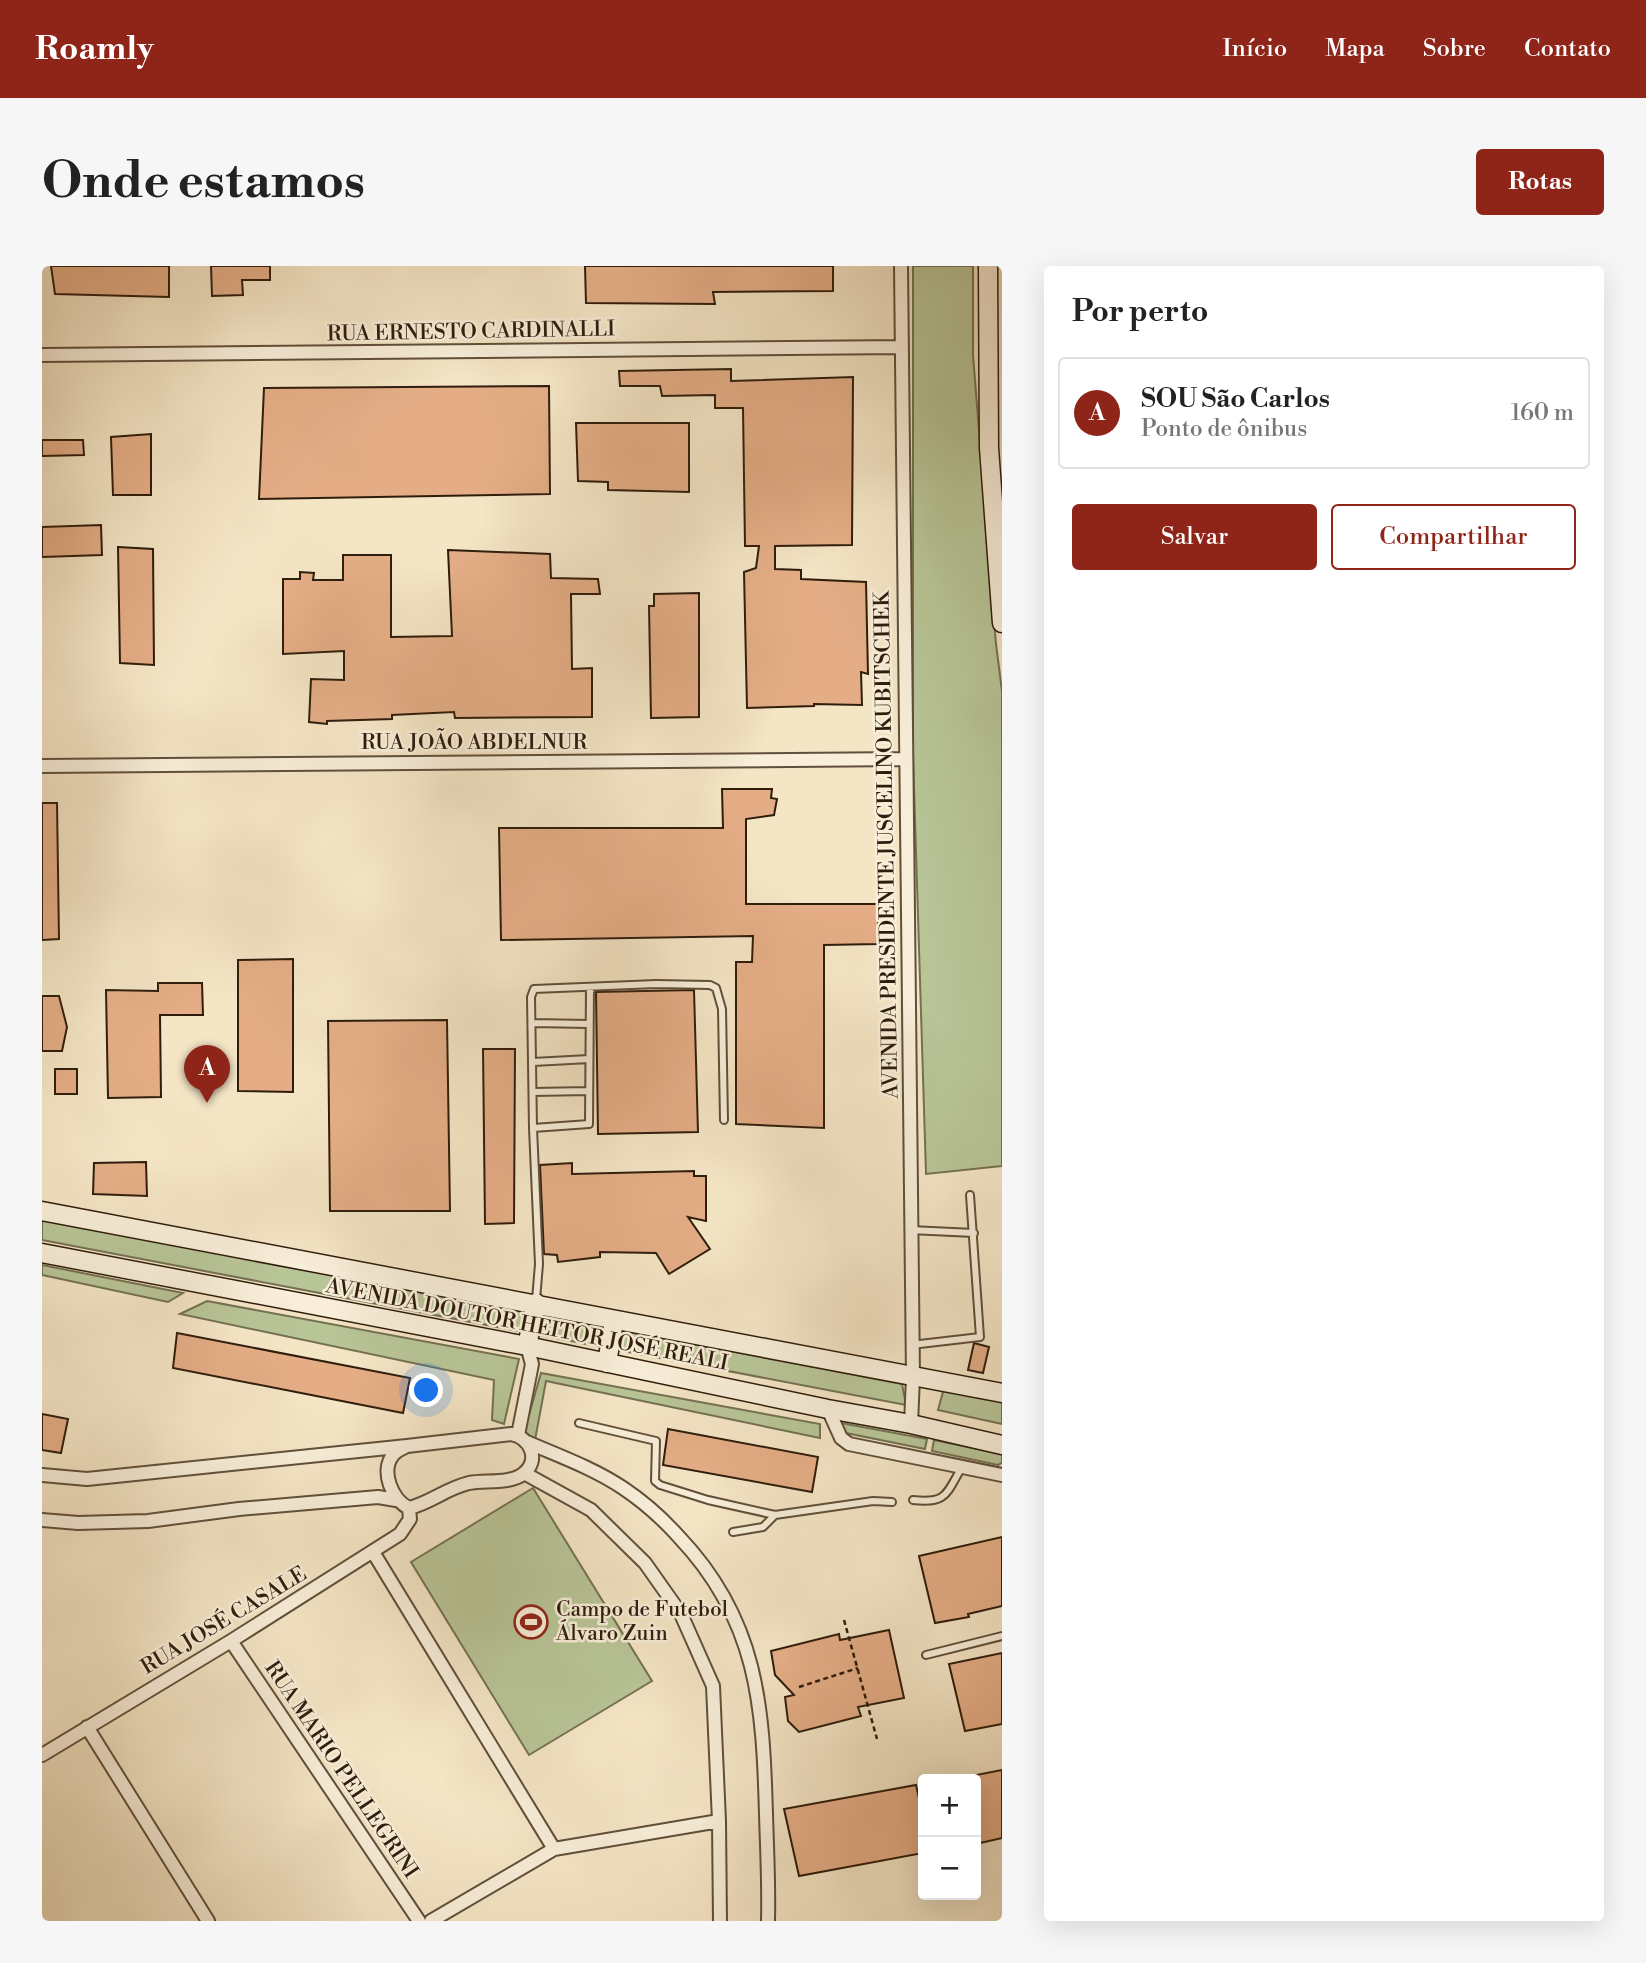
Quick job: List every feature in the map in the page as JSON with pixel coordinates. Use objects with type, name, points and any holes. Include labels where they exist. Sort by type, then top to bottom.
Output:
[{"type":"main road","points":[[988,266],[989,449],[1002,623]]},
{"type":"main road","name":"AVENIDA DOUTOR HEITOR JOSÉ REALI","points":[[42,1211],[1002,1393]]},
{"type":"main road","name":"AVENIDA DOUTOR HEITOR JOSÉ REALI","points":[[42,1253],[527,1346],[911,1424],[1002,1446]]},
{"type":"main road","points":[[527,1346],[536,1303]]},
{"type":"main road","points":[[607,1363],[614,1321]]},
{"type":"street","name":"AVENIDA PRESIDENTE JUSCELINO KUBITSCHEK","points":[[901,266],[913,1377],[911,1424]]},
{"type":"street","name":"RUA ERNESTO CARDINALLI","points":[[42,355],[901,347]]},
{"type":"street","name":"RUA JOÃO ABDELNUR","points":[[42,766],[906,759]]},
{"type":"street","points":[[42,1520],[78,1523],[148,1521],[239,1509],[367,1498],[396,1500],[409,1508],[422,1505],[447,1490],[468,1483],[524,1474],[532,1462],[532,1450],[522,1439],[532,1364],[527,1346]]},
{"type":"street","points":[[828,1409],[841,1438],[849,1444],[1002,1475]]},
{"type":"street","points":[[42,1475],[87,1479],[407,1446],[522,1439],[580,1464],[622,1487],[655,1511],[706,1567],[737,1619],[750,1657],[764,1746],[768,1921]]},
{"type":"street","points":[[396,1500],[387,1469],[393,1455],[407,1446]]},
{"type":"street","points":[[524,1474],[591,1510],[645,1563],[681,1614],[713,1686],[720,1921]]},
{"type":"street","name":"RUA JOSÉ CASALE","points":[[42,1755],[373,1552],[406,1528],[410,1518],[409,1508]]},
{"type":"street","points":[[373,1552],[554,1849]]},
{"type":"street","name":"RUA MARIO PELLEGRINI","points":[[231,1641],[419,1921]]},
{"type":"street","points":[[87,1727],[208,1921]]},
{"type":"street","points":[[431,1921],[554,1849],[719,1821]]},
{"type":"lane","points":[[536,1303],[539,1264],[533,1128],[531,997],[534,989],[656,984],[710,985],[716,988],[722,1009],[724,1120]]},
{"type":"lane","points":[[533,1128],[589,1124],[590,987]]},
{"type":"lane","points":[[532,1023],[589,1024]]},
{"type":"lane","points":[[533,1062],[589,1059]]},
{"type":"lane","points":[[533,1092],[589,1091]]},
{"type":"lane","points":[[911,1345],[980,1337],[970,1195]]},
{"type":"lane","points":[[911,1230],[974,1234]]},
{"type":"lane","points":[[579,1423],[656,1441],[655,1481],[708,1500],[775,1515],[892,1502]]},
{"type":"lane","points":[[913,1500],[933,1502],[946,1495],[962,1467]]},
{"type":"lane","points":[[733,1532],[763,1527],[775,1515]]},
{"type":"lane","points":[[926,1655],[1002,1636]]},
{"type":"path","points":[[844,1620],[877,1739]]},
{"type":"path","points":[[799,1687],[858,1668]]},
{"type":"green space","points":[[913,266],[973,266],[973,355],[1002,691],[1002,1166],[926,1174],[913,755]]},
{"type":"green space","points":[[42,1219],[902,1384],[906,1405],[42,1240]]},
{"type":"green space","points":[[42,1265],[183,1293],[168,1302],[42,1275]]},
{"type":"green space","points":[[207,1301],[519,1359],[504,1424],[492,1420],[494,1380],[180,1314]]},
{"type":"green space","points":[[541,1373],[820,1424],[820,1438],[546,1381],[535,1440],[524,1432]]},
{"type":"green space","points":[[944,1388],[1002,1400],[1002,1424],[938,1410]]},
{"type":"green space","points":[[841,1423],[927,1439],[925,1449],[846,1433]]},
{"type":"green space","points":[[934,1440],[1002,1454],[1002,1463],[998,1465],[932,1451]]},
{"type":"green space","name":"Campo de Futebol Álvaro Zuin","points":[[533,1488],[652,1681],[529,1755],[411,1562]]},
{"type":"building","points":[[51,266],[169,266],[169,297],[55,294]]},
{"type":"building","points":[[211,266],[270,266],[270,280],[242,280],[243,295],[212,296]]},
{"type":"building","points":[[585,266],[833,266],[833,291],[713,292],[715,304],[586,303]]},
{"type":"building","points":[[731,369],[731,381],[853,377],[852,545],[775,546],[775,569],[801,570],[801,579],[866,582],[868,674],[861,672],[862,705],[814,704],[747,708],[744,572],[756,568],[759,546],[745,546],[743,408],[715,408],[715,395],[662,396],[660,386],[620,386],[619,371]]},
{"type":"building","points":[[549,386],[550,494],[259,499],[264,388]]},
{"type":"building","points":[[576,423],[689,423],[689,492],[608,490],[608,482],[578,481]]},
{"type":"building","points":[[151,434],[151,495],[113,495],[111,437]]},
{"type":"building","points":[[42,440],[83,440],[84,455],[42,456]]},
{"type":"building","points":[[101,525],[102,555],[42,557],[42,527]]},
{"type":"building","points":[[118,547],[153,549],[154,665],[120,663]]},
{"type":"building","points":[[448,550],[550,554],[551,578],[598,579],[600,594],[571,594],[572,669],[592,668],[592,717],[455,718],[454,712],[392,715],[392,719],[327,721],[327,724],[309,722],[311,679],[344,680],[344,651],[283,654],[283,579],[300,579],[300,572],[314,573],[313,580],[343,580],[343,555],[391,555],[391,637],[452,636]]},
{"type":"building","points":[[699,593],[699,717],[651,718],[649,606],[654,606],[654,594]]},
{"type":"building","points":[[722,789],[772,789],[771,798],[777,799],[774,815],[746,819],[746,904],[878,904],[878,944],[824,945],[824,1128],[736,1124],[736,962],[752,962],[753,936],[501,940],[499,828],[723,828]]},
{"type":"building","points":[[42,803],[57,803],[59,939],[42,940]]},
{"type":"building","points":[[293,959],[293,1092],[238,1091],[238,960]]},
{"type":"building","points":[[158,983],[202,983],[203,1015],[160,1015],[161,1097],[108,1098],[106,990],[158,991]]},
{"type":"building","points":[[694,990],[698,1132],[598,1134],[596,992]]},
{"type":"building","points":[[42,996],[59,996],[67,1027],[62,1051],[42,1051]]},
{"type":"building","points":[[447,1020],[450,1211],[330,1211],[328,1021]]},
{"type":"building","points":[[483,1049],[515,1049],[514,1223],[485,1224]]},
{"type":"building","points":[[55,1069],[77,1069],[77,1094],[55,1094]]},
{"type":"building","points":[[146,1162],[147,1196],[93,1194],[94,1163]]},
{"type":"building","points":[[572,1163],[572,1174],[694,1171],[694,1176],[706,1176],[706,1221],[688,1217],[710,1249],[669,1274],[656,1253],[600,1252],[600,1257],[558,1262],[557,1255],[544,1254],[540,1165]]},
{"type":"building","points":[[177,1333],[410,1378],[403,1413],[173,1368]]},
{"type":"building","points":[[974,1343],[989,1347],[983,1373],[968,1370]]},
{"type":"building","points":[[42,1414],[68,1419],[61,1453],[42,1450]]},
{"type":"building","points":[[668,1429],[818,1457],[812,1492],[663,1465]]},
{"type":"building","points":[[1002,1537],[1002,1606],[968,1614],[969,1617],[935,1623],[919,1556]]},
{"type":"building","points":[[889,1630],[904,1698],[858,1707],[861,1716],[799,1732],[788,1721],[785,1697],[794,1695],[775,1675],[771,1651],[839,1634],[840,1640]]},
{"type":"building","points":[[1002,1653],[1002,1724],[965,1731],[949,1664]]},
{"type":"building","points":[[1002,1770],[1002,1838],[981,1843],[981,1837],[981,1774]]},
{"type":"building","points":[[916,1785],[918,1854],[799,1876],[784,1809]]},
{"type":"place","name":"SOU São Carlos","points":[[207,1103]]},
{"type":"place","name":"Campo de Futebol Álvaro Zuin","points":[[531,1622]]}]
